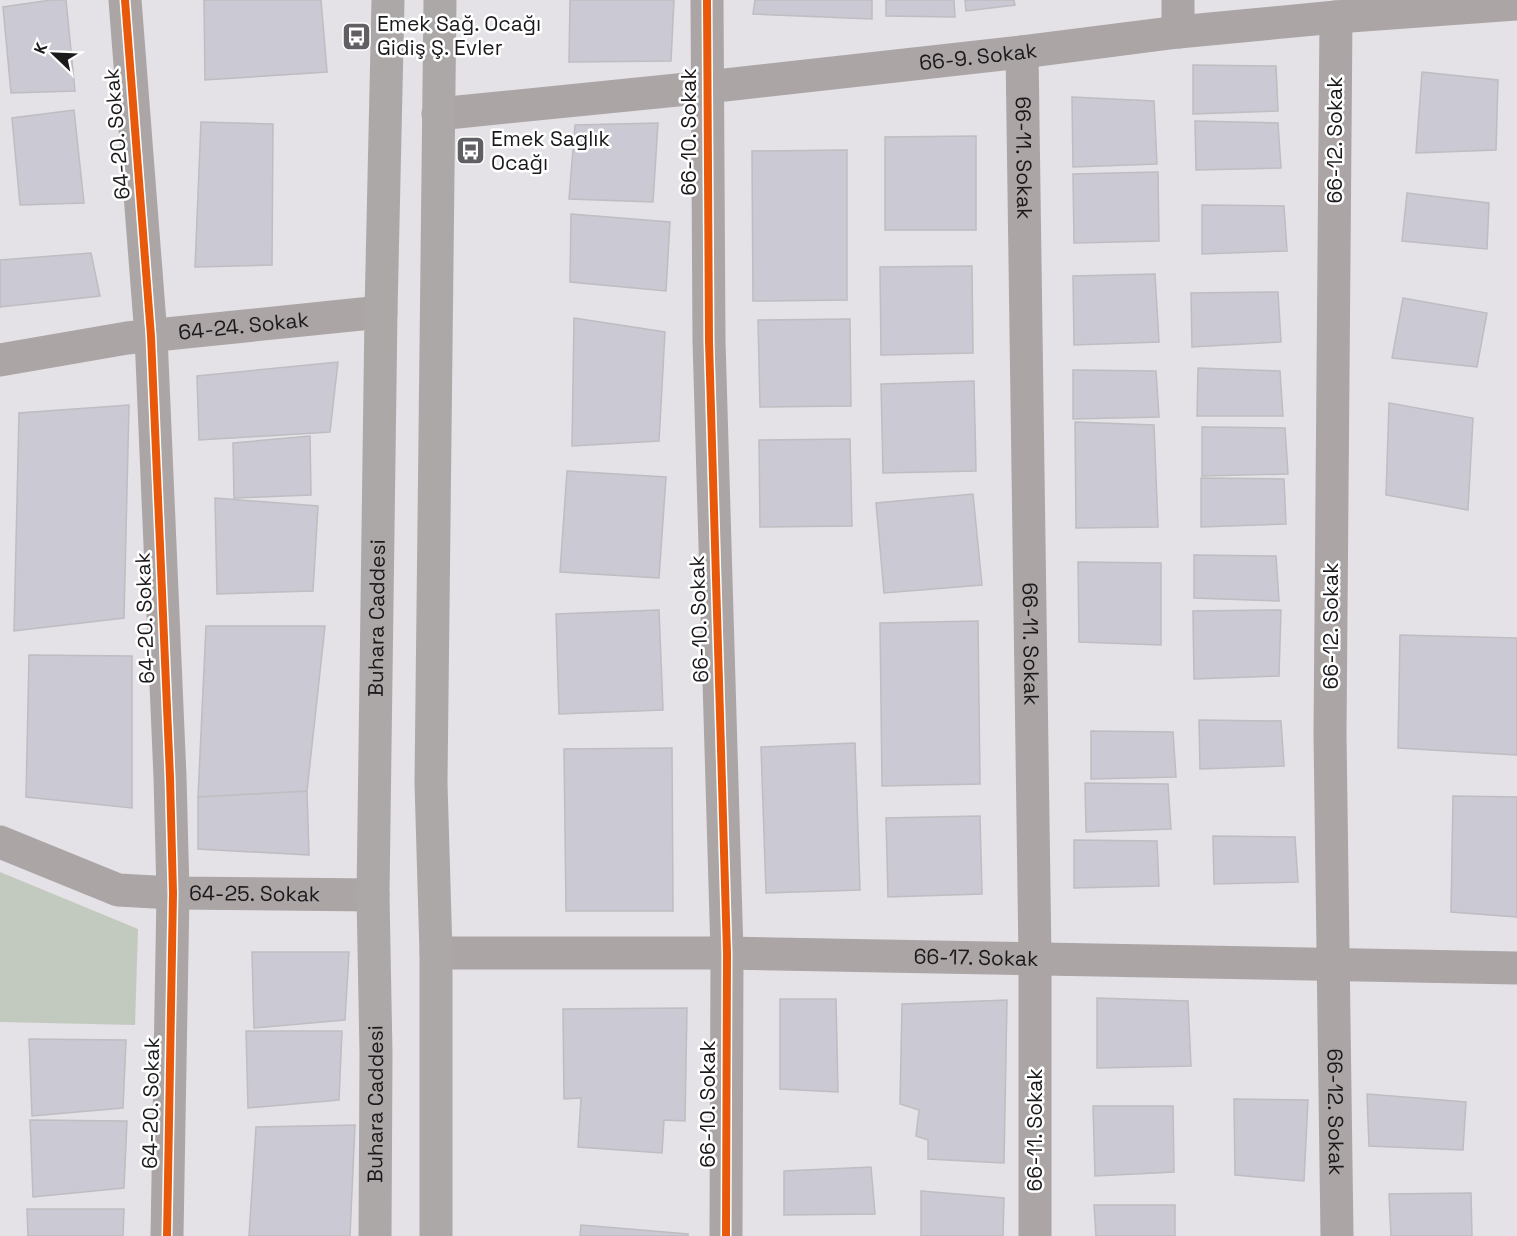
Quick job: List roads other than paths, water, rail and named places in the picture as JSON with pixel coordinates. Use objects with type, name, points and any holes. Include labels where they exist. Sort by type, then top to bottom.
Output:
[{"type":"main road","name":"Buhara Caddesi","points":[[375,1236],[376,1054],[373,895],[388,0]]},
{"type":"main road","points":[[435,1236],[436,953],[431,783],[440,0]]},
{"type":"street","name":"64-20. Sokak","points":[[125,0],[152,336],[170,765],[173,892],[167,1236]]},
{"type":"street","name":"66-10. Sokak","points":[[707,0],[709,341],[727,953],[726,1236]]},
{"type":"street","points":[[1178,0],[1178,32]]},
{"type":"street","name":"66-9. Sokak","points":[[438,114],[707,87],[1178,32],[1336,17],[1517,4]]},
{"type":"street","name":"66-12. Sokak","points":[[1336,17],[1330,722],[1337,1236]]},
{"type":"street","name":"66-11. Sokak","points":[[1022,52],[1035,959],[1035,1236]]},
{"type":"street","name":"64-24. Sokak","points":[[0,360],[152,336],[381,312]]},
{"type":"street","name":"64-25. Sokak","points":[[0,842],[118,890],[373,895]]},
{"type":"street","name":"66-17. Sokak","points":[[436,953],[727,953],[1517,968]]},
{"type":"place","name":"Emek Sağ. Ocağı Gidiş Ş. Evler","points":[[356,36]]},
{"type":"place","name":"Emek Saglık Ocağı","points":[[470,151]]}]
